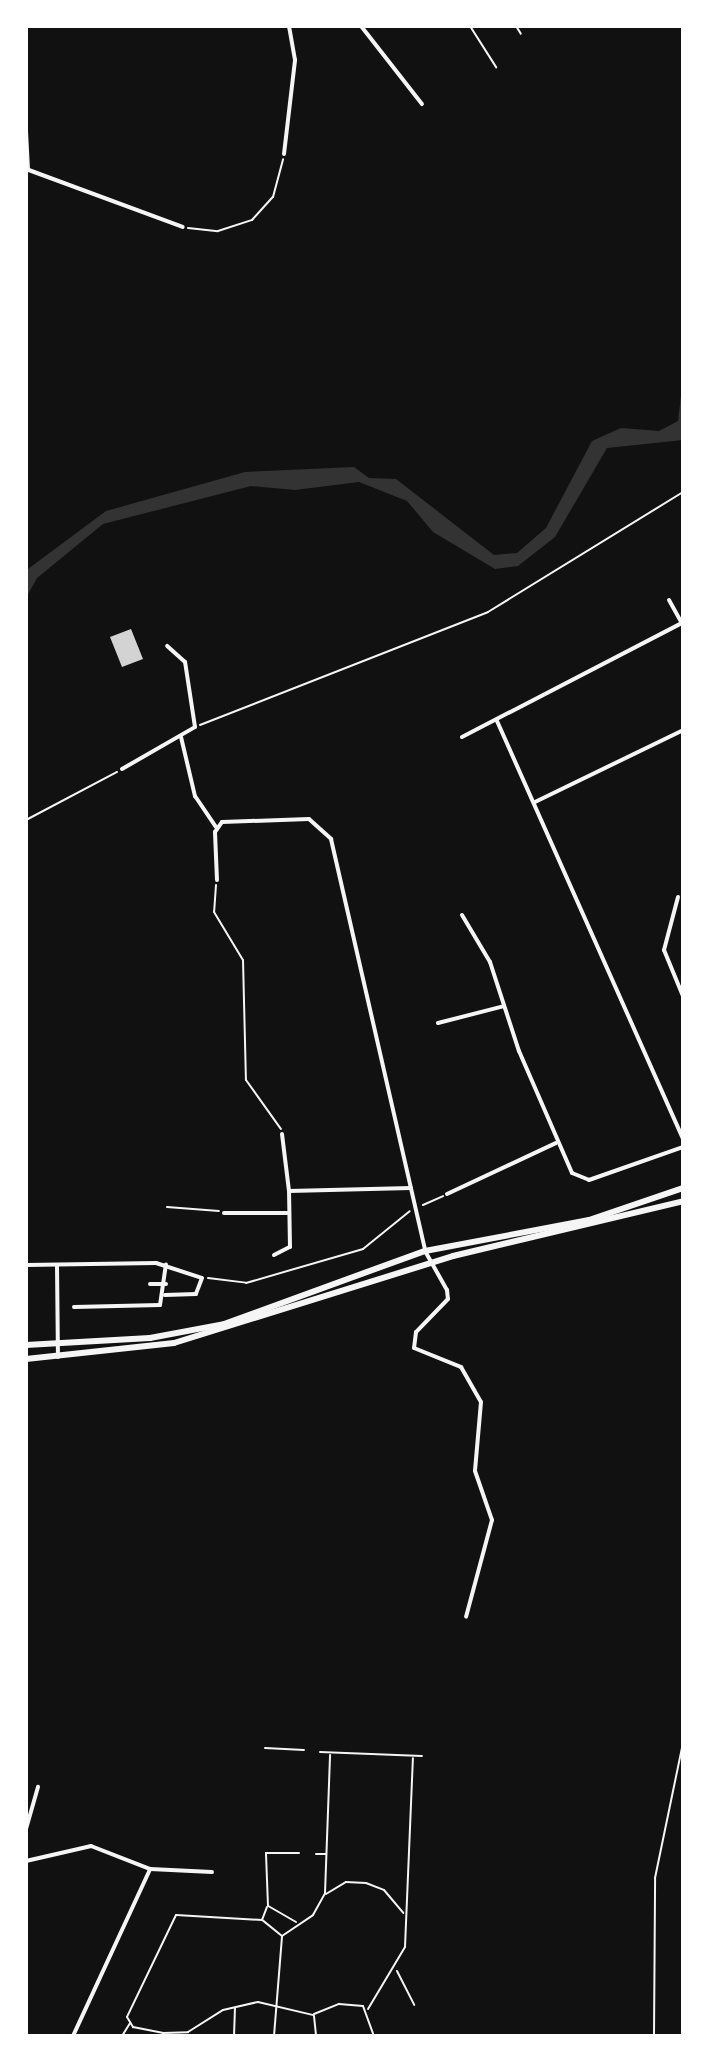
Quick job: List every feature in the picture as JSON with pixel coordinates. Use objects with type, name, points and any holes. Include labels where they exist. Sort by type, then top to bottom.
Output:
[{"type":"main road","points":[[26,1345],[224,1324],[425,1251],[589,1220],[683,1188]]},
{"type":"main road","points":[[26,1359],[174,1343],[429,1263],[683,1201]]},
{"type":"street","points":[[284,154],[295,60],[289,26]]},
{"type":"street","points":[[361,26],[422,104]]},
{"type":"street","points":[[27,170],[183,227]]},
{"type":"street","points":[[462,737],[682,624],[669,600]]},
{"type":"street","points":[[122,769],[195,727],[185,662],[167,646]]},
{"type":"street","points":[[497,721],[683,1139]]},
{"type":"street","points":[[535,802],[683,730]]},
{"type":"street","points":[[181,737],[195,796],[216,827],[217,880]]},
{"type":"street","points":[[216,827],[300,818],[328,832],[425,1251],[448,1299],[416,1332],[414,1348],[461,1367],[481,1402],[475,1471],[492,1520],[466,1617]]},
{"type":"street","points":[[678,897],[664,950],[683,996]]},
{"type":"street","points":[[462,915],[478,934],[556,1143],[582,1180],[683,1147]]},
{"type":"street","points":[[438,1023],[504,1006]]},
{"type":"street","points":[[274,1255],[290,1247],[289,1191],[282,1134]]},
{"type":"street","points":[[447,1194],[556,1143]]},
{"type":"street","points":[[289,1191],[411,1188]]},
{"type":"street","points":[[224,1213],[289,1213]]},
{"type":"street","points":[[74,1307],[160,1305],[165,1295],[166,1264]]},
{"type":"street","points":[[26,1265],[166,1264],[202,1278],[196,1294],[165,1295]]},
{"type":"street","points":[[57,1265],[58,1357]]},
{"type":"street","points":[[150,1284],[166,1284]]},
{"type":"street","points":[[26,1829],[38,1787]]},
{"type":"street","points":[[26,1861],[91,1846],[150,1869],[212,1872]]},
{"type":"street","points":[[73,2036],[150,1869]]},
{"type":"lane","points":[[470,26],[496,67]]},
{"type":"lane","points":[[516,26],[521,34]]},
{"type":"lane","points":[[26,112],[27,170]]},
{"type":"path","points":[[183,227],[218,231],[252,220],[277,189],[284,154]]},
{"type":"path","points":[[195,727],[488,612],[683,492]]},
{"type":"path","points":[[26,820],[122,769]]},
{"type":"path","points":[[217,880],[214,912],[243,960],[246,1080],[278,1116],[282,1134]]},
{"type":"path","points":[[202,1278],[246,1283],[363,1249],[416,1208],[447,1194]]},
{"type":"path","points":[[167,1207],[224,1213]]},
{"type":"path","points":[[654,2036],[653,1892],[683,1743]]},
{"type":"path","points":[[265,1748],[304,1750]]},
{"type":"path","points":[[320,1752],[330,1755],[422,1756]]},
{"type":"path","points":[[274,2036],[282,1936],[296,1923],[313,1915],[325,1893],[330,1755]]},
{"type":"path","points":[[374,2036],[368,2009],[397,1971],[407,1938],[404,1914],[413,1758]]},
{"type":"path","points":[[262,1920],[268,1906],[266,1853],[299,1853]]},
{"type":"path","points":[[316,1854],[326,1854]]},
{"type":"path","points":[[325,1893],[366,1883],[384,1890],[404,1914]]},
{"type":"path","points":[[268,1906],[296,1923]]},
{"type":"path","points":[[122,2036],[176,1915],[262,1920],[282,1936]]},
{"type":"path","points":[[397,1971],[414,2005]]},
{"type":"path","points":[[130,2023],[188,2032],[236,2007],[275,2004],[313,2015],[339,2004],[368,2009]]},
{"type":"path","points":[[234,2036],[236,2007]]},
{"type":"path","points":[[313,2015],[316,2036]]},
{"type":"shaded area","points":[[683,379],[683,440],[607,448],[555,537],[518,566],[495,569],[433,532],[407,501],[359,482],[295,490],[251,486],[103,524],[37,578],[26,598],[28,569],[106,511],[245,472],[354,467],[369,478],[396,479],[494,555],[517,553],[546,528],[592,441],[621,428],[659,431],[678,421]]},
{"type":"building","points":[[131,629],[143,659],[122,667],[110,637]]}]
